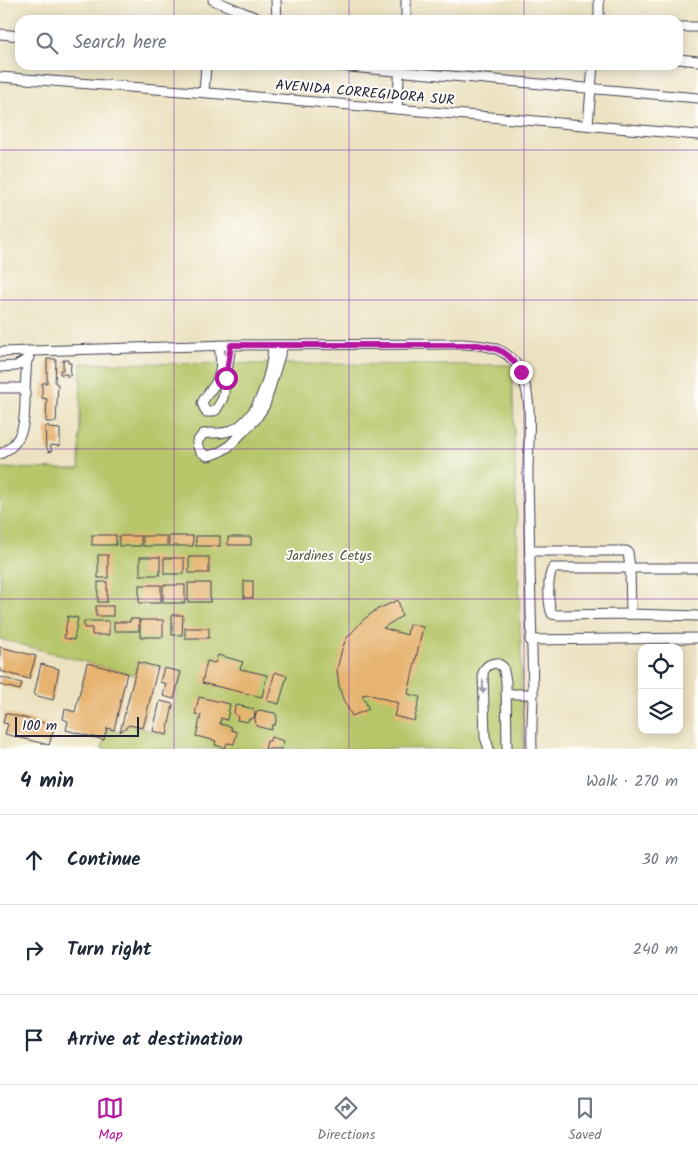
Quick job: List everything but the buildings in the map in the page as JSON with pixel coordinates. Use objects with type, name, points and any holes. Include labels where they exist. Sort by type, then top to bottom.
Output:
[{"type":"street","points":[[213,0],[250,15]]},
{"type":"street","points":[[276,0],[277,15]]},
{"type":"street","points":[[406,0],[406,15]]},
{"type":"street","points":[[598,0],[599,15]]},
{"type":"street","points":[[683,27],[698,27]]},
{"type":"street","points":[[0,34],[15,36]]},
{"type":"street","points":[[683,60],[698,61]]},
{"type":"street","points":[[204,92],[206,70]]},
{"type":"street","points":[[396,109],[400,70]]},
{"type":"street","points":[[419,70],[698,98]]},
{"type":"street","points":[[588,125],[593,70]]},
{"type":"street","name":"AVENIDA CORREGIDORA SUR","points":[[0,77],[204,92],[698,135]]},
{"type":"street","points":[[0,367],[16,366],[27,356],[39,351],[219,345],[462,344],[494,348],[506,353],[521,372],[530,409],[528,457],[531,591],[530,640],[533,694],[532,749]]},
{"type":"street","points":[[219,345],[222,362],[217,380],[204,397],[202,403],[206,412],[211,412],[220,406],[223,398],[231,345]]},
{"type":"street","points":[[273,345],[268,378],[256,406],[245,421],[236,428],[227,432],[203,434],[197,442],[201,453],[208,456],[228,447],[256,419],[268,395],[283,345]]},
{"type":"street","points":[[0,352],[27,356]]},
{"type":"street","points":[[0,454],[12,446],[22,432],[26,415],[27,356]]},
{"type":"street","points":[[0,388],[26,388]]},
{"type":"street","points":[[530,551],[623,550],[628,552],[631,614]]},
{"type":"street","points":[[698,568],[553,568],[550,574],[550,608],[552,614],[698,616]]},
{"type":"street","points":[[531,591],[550,592]]},
{"type":"street","points":[[530,640],[698,638]]},
{"type":"street","points":[[489,749],[485,737],[483,680],[485,669],[491,663],[499,664],[502,667],[506,681],[507,749]]},
{"type":"street","points":[[507,694],[533,694]]},
{"type":"green space","name":"Jardines Cetys","points":[[81,363],[512,365],[524,749],[102,749],[107,728],[120,732],[129,725],[167,735],[181,673],[138,662],[134,675],[0,639],[0,468],[79,469]]},
{"type":"route","points":[[226,378],[231,345],[478,345],[494,348],[506,353],[521,372]]}]
